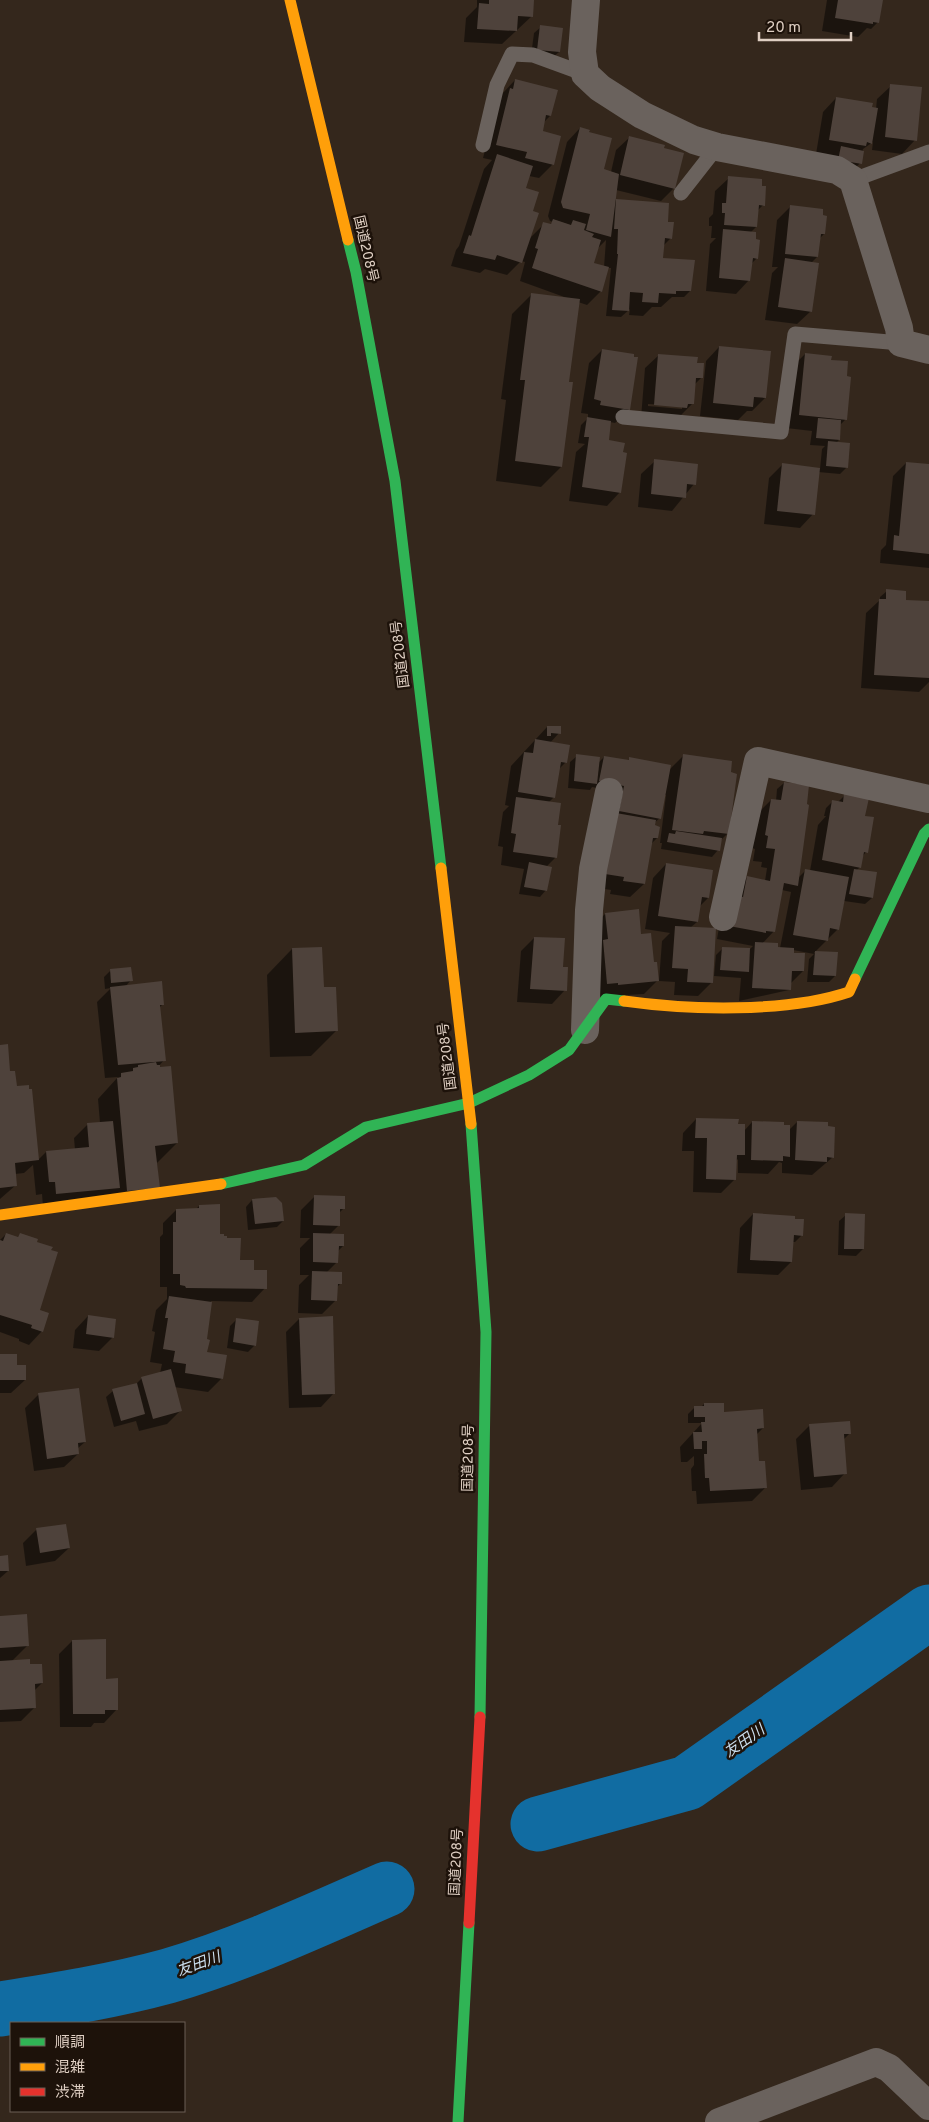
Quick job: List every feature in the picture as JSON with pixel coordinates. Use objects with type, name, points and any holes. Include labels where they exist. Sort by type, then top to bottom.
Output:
[{"type":"main road","name":"国道208号","points":[[290,0],[356,272],[395,481],[469,1103],[486,1332],[480,1718],[458,2122]]},
{"type":"main road","points":[[0,1215],[214,1186],[304,1165],[366,1127],[469,1103],[529,1076],[569,1050],[606,999],[666,1007],[756,1006],[826,1000],[850,992],[924,834],[929,829]]},
{"type":"street","points":[[586,0],[582,52],[585,74],[600,88],[642,115],[694,140],[717,147],[837,170],[853,180],[899,328],[901,343],[929,350]]},
{"type":"street","points":[[723,917],[758,761],[929,799]]},
{"type":"street","points":[[585,1030],[593,869],[609,792]]},
{"type":"street","points":[[719,2122],[876,2062],[889,2068],[929,2106]]},
{"type":"lane","points":[[483,145],[497,86],[512,54],[533,55],[585,74]]},
{"type":"lane","points":[[681,193],[717,147]]},
{"type":"lane","points":[[853,180],[929,152]]},
{"type":"lane","points":[[623,418],[782,432],[795,334],[901,343]]},
{"type":"building","points":[[489,0],[534,0],[533,17],[518,16],[517,31],[477,29],[479,3],[489,4]]},
{"type":"building","points":[[838,0],[883,0],[879,23],[873,22],[873,24],[835,18]]},
{"type":"building","points":[[540,25],[563,28],[560,52],[537,50]]},
{"type":"building","points":[[515,79],[558,90],[551,116],[546,115],[543,131],[561,136],[554,165],[525,158],[527,152],[496,145],[510,88],[513,89]]},
{"type":"building","points":[[890,84],[922,87],[917,141],[885,137]]},
{"type":"building","points":[[836,97],[873,103],[872,107],[878,108],[872,144],[867,142],[866,146],[829,140]]},
{"type":"building","points":[[580,127],[590,130],[589,132],[612,138],[604,169],[619,174],[611,237],[586,230],[590,214],[563,208],[561,202]]},
{"type":"building","points":[[629,136],[665,145],[664,148],[684,153],[675,189],[620,175]]},
{"type":"building","points":[[841,146],[864,151],[862,164],[838,160]]},
{"type":"building","points":[[497,154],[533,166],[526,188],[539,192],[533,211],[539,213],[522,263],[497,255],[495,260],[463,253],[469,235],[471,236]]},
{"type":"building","points":[[728,176],[762,179],[762,186],[766,186],[765,206],[759,205],[757,227],[724,225],[725,213],[722,213],[722,203],[726,203]]},
{"type":"building","points":[[616,199],[669,203],[668,222],[674,222],[672,239],[665,238],[663,258],[695,260],[691,291],[676,291],[676,294],[659,293],[658,303],[642,302],[643,293],[630,292],[629,311],[612,310],[618,254],[618,229],[614,229]]},
{"type":"building","points":[[790,205],[823,209],[823,215],[827,216],[825,234],[821,234],[818,257],[785,254]]},
{"type":"building","points":[[553,219],[571,225],[573,220],[586,224],[584,230],[594,234],[592,237],[601,240],[594,263],[609,267],[602,292],[532,268],[538,249],[535,248],[543,222],[551,224]]},
{"type":"building","points":[[723,229],[756,232],[756,239],[760,240],[758,259],[753,258],[750,281],[719,278]]},
{"type":"building","points":[[785,258],[819,263],[812,312],[778,307]]},
{"type":"building","points":[[531,293],[580,299],[569,382],[573,382],[562,467],[515,461],[525,380],[520,380]]},
{"type":"building","points":[[719,346],[771,351],[766,398],[754,397],[753,407],[713,403]]},
{"type":"building","points":[[602,349],[634,354],[634,357],[638,357],[630,410],[600,405],[601,401],[594,399]]},
{"type":"building","points":[[805,353],[832,356],[831,360],[848,361],[847,376],[851,377],[847,420],[799,415]]},
{"type":"building","points":[[658,354],[698,357],[697,363],[704,363],[703,378],[696,378],[694,404],[688,404],[687,408],[654,405]]},
{"type":"building","points":[[587,417],[611,421],[609,440],[625,443],[623,452],[627,453],[621,493],[582,487],[589,437],[584,437]]},
{"type":"building","points":[[818,418],[841,420],[840,440],[816,438]]},
{"type":"building","points":[[828,441],[850,443],[848,468],[826,466]]},
{"type":"building","points":[[654,459],[698,464],[696,485],[687,484],[686,498],[651,494]]},
{"type":"building","points":[[906,462],[929,464],[929,554],[893,550],[894,535],[899,536]]},
{"type":"building","points":[[782,463],[820,468],[815,515],[777,511]]},
{"type":"building","points":[[886,589],[906,591],[906,600],[929,601],[929,678],[874,675],[879,599],[886,599]]},
{"type":"building","points":[[547,726],[561,726],[561,734],[551,733],[551,736],[547,736]]},
{"type":"building","points":[[535,739],[570,745],[567,763],[561,762],[555,798],[518,792],[524,752],[533,753]]},
{"type":"building","points":[[576,754],[600,757],[597,784],[574,781]]},
{"type":"building","points":[[683,754],[732,761],[731,772],[737,774],[729,834],[704,831],[703,834],[672,830]]},
{"type":"building","points":[[604,756],[629,760],[629,757],[671,765],[661,819],[619,811],[624,786],[599,781]]},
{"type":"building","points":[[784,782],[809,785],[807,804],[809,805],[798,886],[784,883],[775,932],[766,931],[766,933],[729,926],[735,895],[743,897],[747,876],[770,881],[775,849],[766,848],[768,836],[765,835],[771,799],[781,800]]},
{"type":"building","points":[[844,793],[869,798],[865,816],[874,817],[868,853],[864,852],[861,868],[822,860],[832,800],[843,802]]},
{"type":"building","points":[[516,797],[561,803],[558,825],[561,825],[557,858],[513,852],[516,834],[511,833]]},
{"type":"building","points":[[616,813],[656,820],[655,825],[660,827],[658,838],[653,838],[645,884],[623,881],[624,877],[605,874]]},
{"type":"building","points":[[676,831],[722,838],[720,851],[667,842],[669,833],[675,834]]},
{"type":"building","points":[[529,862],[552,867],[547,891],[524,887]]},
{"type":"building","points":[[666,863],[713,870],[709,898],[702,897],[698,922],[658,916]]},
{"type":"building","points":[[805,869],[849,877],[839,930],[830,928],[828,941],[793,935]]},
{"type":"building","points":[[854,869],[877,872],[873,898],[849,894]]},
{"type":"building","points":[[639,909],[641,934],[651,933],[654,962],[657,962],[659,981],[618,985],[618,983],[607,984],[603,940],[608,939],[605,913]]},
{"type":"building","points":[[675,926],[716,928],[713,983],[687,982],[688,969],[672,968]]},
{"type":"building","points":[[534,937],[565,938],[563,967],[568,967],[567,991],[530,989]]},
{"type":"building","points":[[755,942],[778,943],[778,947],[794,948],[794,953],[805,953],[804,971],[792,971],[791,990],[752,988]]},
{"type":"building","points":[[322,947],[324,987],[336,987],[338,1031],[295,1033],[292,948]]},
{"type":"building","points":[[722,947],[750,948],[749,972],[720,970]]},
{"type":"building","points":[[815,951],[838,952],[836,976],[813,975]]},
{"type":"building","points":[[131,967],[133,981],[111,983],[110,969]]},
{"type":"building","points":[[162,981],[164,1005],[160,1005],[166,1061],[118,1065],[110,987]]},
{"type":"building","points":[[8,1044],[10,1071],[15,1071],[17,1086],[29,1085],[29,1089],[32,1089],[39,1160],[15,1163],[17,1186],[0,1188],[0,1045]]},
{"type":"building","points":[[156,1062],[160,1067],[171,1066],[178,1143],[155,1146],[160,1188],[127,1191],[117,1078],[121,1077],[121,1073],[133,1071],[133,1068],[138,1067],[138,1065]]},
{"type":"building","points":[[696,1118],[739,1119],[738,1124],[745,1124],[745,1155],[737,1155],[736,1180],[706,1179],[707,1138],[695,1138]]},
{"type":"building","points":[[113,1121],[120,1188],[56,1194],[55,1182],[49,1182],[46,1151],[89,1147],[87,1123]]},
{"type":"building","points":[[752,1121],[784,1122],[784,1125],[790,1125],[790,1157],[783,1156],[783,1161],[751,1160]]},
{"type":"building","points":[[797,1121],[828,1122],[828,1126],[835,1127],[834,1158],[827,1157],[827,1162],[795,1160]]},
{"type":"building","points":[[314,1195],[345,1196],[345,1209],[340,1209],[340,1226],[313,1225]]},
{"type":"building","points":[[276,1197],[282,1203],[284,1221],[255,1224],[252,1199]]},
{"type":"building","points":[[220,1204],[220,1234],[224,1234],[227,1238],[241,1238],[240,1260],[254,1260],[254,1270],[267,1270],[267,1289],[186,1288],[180,1285],[180,1274],[173,1274],[173,1222],[176,1222],[176,1209],[199,1208],[199,1205]]},
{"type":"building","points":[[753,1213],[795,1216],[795,1219],[804,1219],[803,1236],[794,1235],[792,1262],[750,1260]]},
{"type":"building","points":[[845,1213],[865,1214],[864,1249],[844,1249]]},
{"type":"building","points":[[6,1233],[18,1237],[20,1233],[38,1239],[37,1242],[53,1247],[51,1250],[58,1252],[40,1310],[49,1313],[43,1332],[31,1328],[32,1325],[0,1315],[0,1240],[3,1241]]},
{"type":"building","points":[[313,1233],[344,1234],[344,1246],[339,1246],[338,1263],[313,1262]]},
{"type":"building","points":[[312,1271],[342,1272],[342,1284],[338,1284],[337,1301],[311,1300]]},
{"type":"building","points":[[169,1296],[212,1302],[207,1339],[210,1340],[207,1352],[227,1355],[223,1379],[185,1373],[186,1364],[173,1362],[175,1351],[163,1349]]},
{"type":"building","points":[[88,1315],[116,1319],[114,1338],[86,1334]]},
{"type":"building","points":[[333,1316],[335,1394],[302,1395],[299,1318]]},
{"type":"building","points":[[236,1318],[259,1321],[256,1346],[233,1342]]},
{"type":"building","points":[[0,1354],[17,1354],[17,1365],[26,1365],[26,1380],[0,1380]]},
{"type":"building","points":[[171,1369],[182,1411],[153,1419],[141,1377]]},
{"type":"building","points":[[137,1383],[145,1414],[121,1421],[112,1389]]},
{"type":"building","points":[[79,1388],[86,1442],[78,1443],[79,1454],[47,1459],[38,1393]]},
{"type":"building","points":[[704,1403],[724,1403],[724,1412],[763,1409],[764,1428],[757,1429],[759,1461],[765,1461],[767,1488],[710,1491],[709,1478],[705,1478],[704,1454],[707,1454],[707,1441],[702,1441],[702,1449],[694,1449],[693,1432],[702,1432],[701,1422],[705,1422],[705,1417],[694,1417],[694,1406],[704,1406]]},
{"type":"building","points":[[850,1421],[851,1434],[844,1434],[847,1474],[814,1477],[809,1424]]},
{"type":"building","points":[[66,1524],[70,1548],[40,1553],[36,1528]]},
{"type":"building","points":[[8,1555],[9,1571],[0,1571],[0,1556]]},
{"type":"building","points":[[27,1614],[29,1646],[0,1648],[0,1616]]},
{"type":"building","points":[[106,1639],[106,1679],[118,1678],[118,1710],[105,1710],[105,1714],[73,1714],[72,1640]]},
{"type":"building","points":[[30,1659],[30,1664],[42,1664],[43,1683],[35,1684],[36,1708],[0,1710],[0,1661]]},
{"type":"waterway","name":"友田川","points":[[538,1824],[687,1783],[929,1612]]},
{"type":"waterway","name":"友田川","points":[[0,2009],[106,1991],[168,1976],[252,1947],[387,1889]]},
{"type":"traffic: fast","points":[[348,240],[356,272],[395,481],[441,868]]},
{"type":"traffic: fast","points":[[855,979],[924,834],[929,829]]},
{"type":"traffic: fast","points":[[221,1184],[304,1165],[366,1127],[469,1103],[529,1075],[569,1050],[606,999],[624,1001]]},
{"type":"traffic: fast","points":[[471,1124],[486,1332],[480,1717]]},
{"type":"traffic: fast","points":[[458,2122],[469,1923]]},
{"type":"traffic: slow","points":[[290,0],[348,240]]},
{"type":"traffic: slow","points":[[441,868],[471,1124]]},
{"type":"traffic: slow","points":[[624,1001],[707,1008],[797,1004],[849,992],[855,979]]},
{"type":"traffic: slow","points":[[0,1215],[221,1184]]},
{"type":"traffic: jam","points":[[469,1923],[480,1717]]}]
